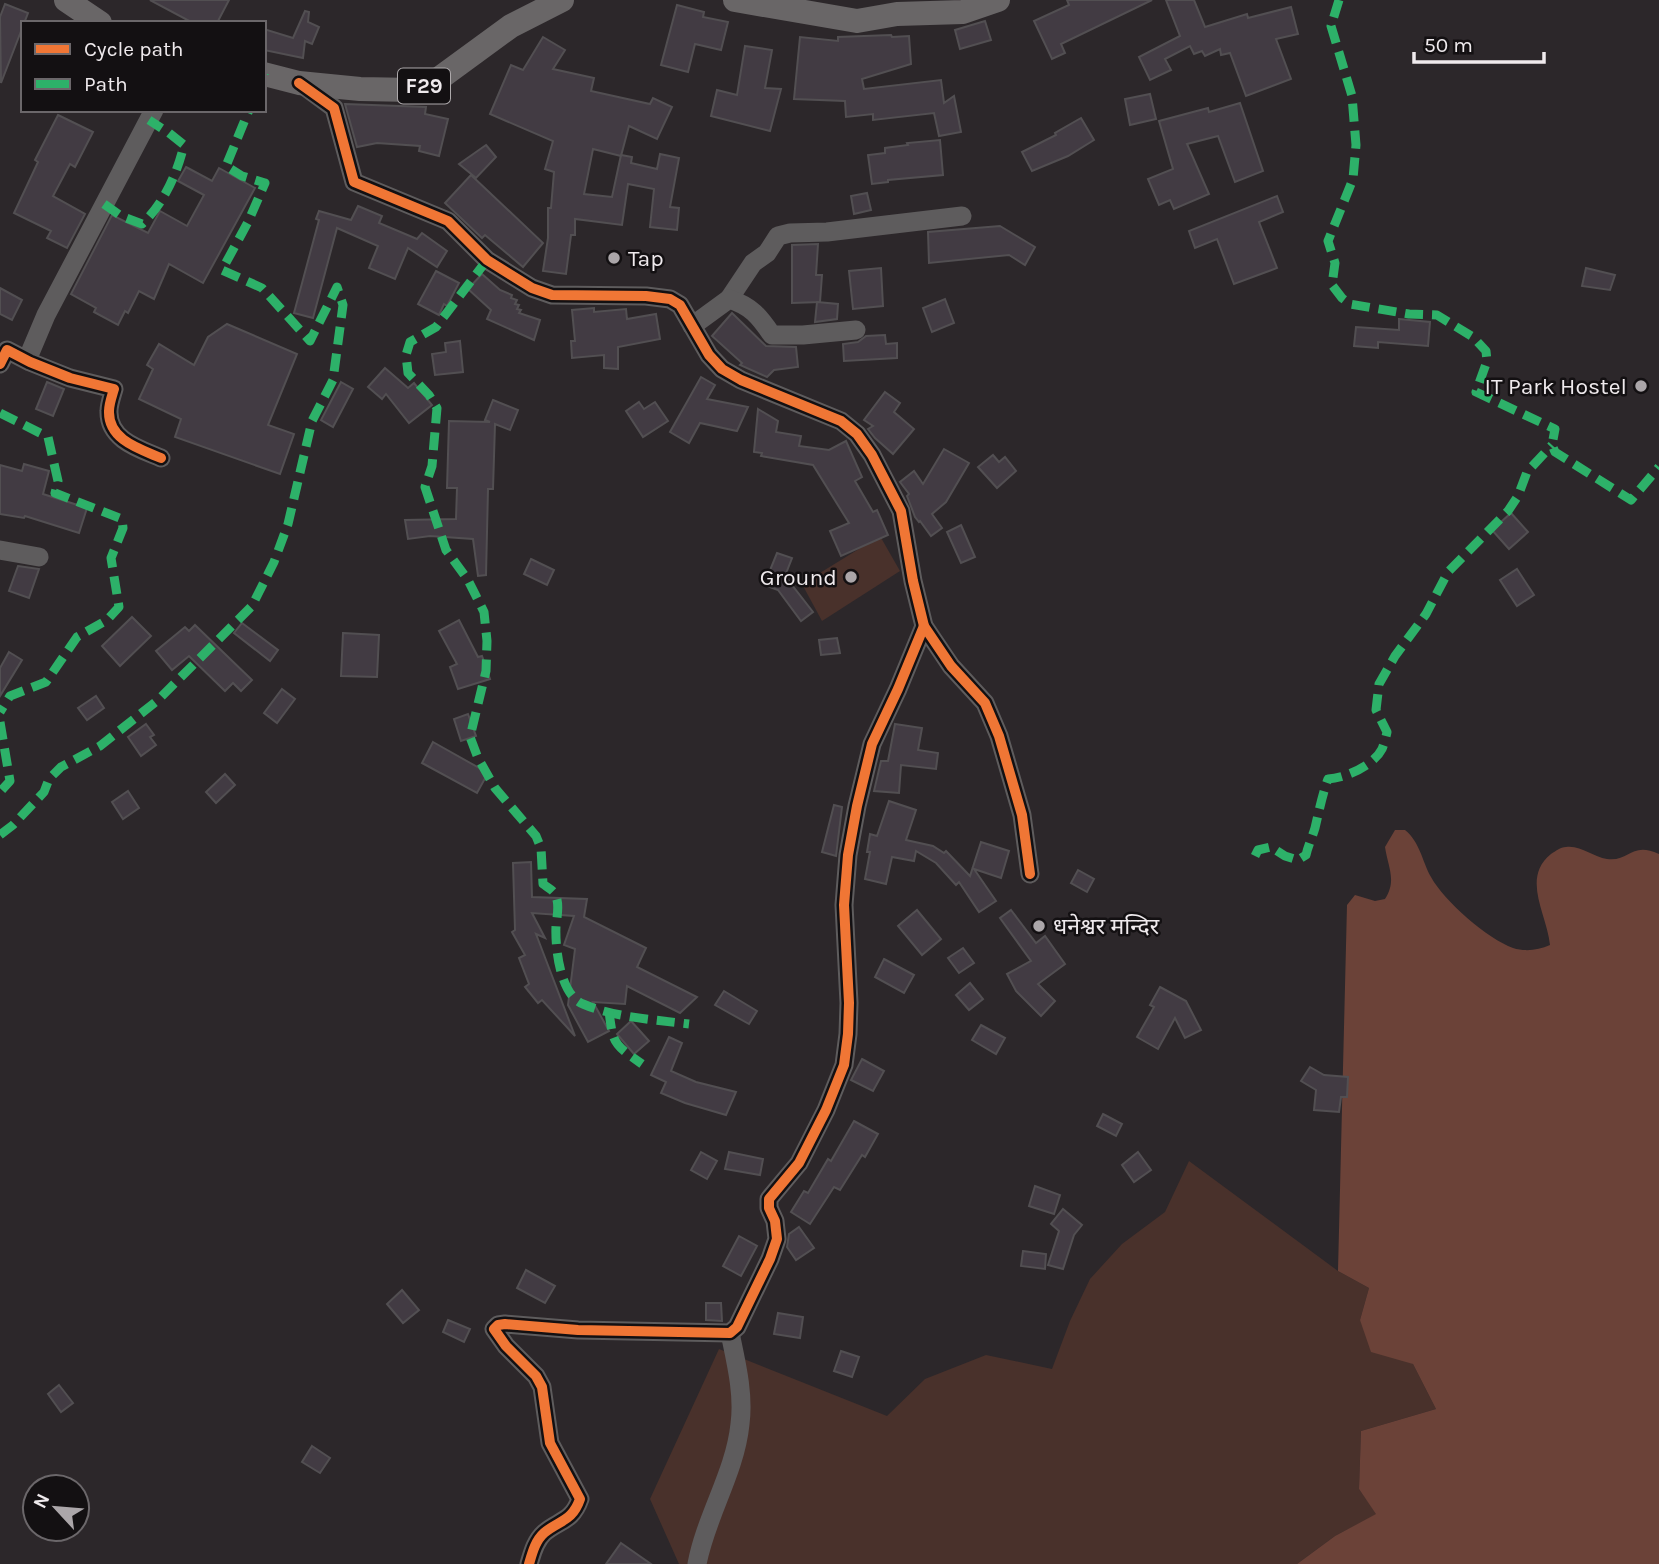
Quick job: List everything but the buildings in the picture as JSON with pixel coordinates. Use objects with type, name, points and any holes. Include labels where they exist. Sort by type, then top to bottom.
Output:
[{"type":"main road","points":[[66,0],[97,21]]},
{"type":"main road","name":"F29","points":[[266,75],[299,83],[360,89],[414,90],[433,83],[511,26],[562,0]]},
{"type":"main road","points":[[735,0],[857,22],[894,7],[963,12],[999,0]]},
{"type":"street","points":[[299,83],[334,108],[354,182],[448,221],[487,261],[532,288],[552,295],[646,296],[670,299],[680,305],[709,355],[722,369],[741,380],[841,421],[857,434],[872,455],[901,511],[924,626],[951,666],[985,703],[999,736],[1022,815],[1030,874]]},
{"type":"street","points":[[27,360],[53,303],[153,112]]},
{"type":"street","points":[[692,326],[729,299],[753,263],[767,253],[778,236],[962,216]]},
{"type":"street","points":[[729,299],[745,304],[761,318],[772,335],[856,330]]},
{"type":"street","points":[[0,365],[8,350],[70,378],[114,389],[108,412],[112,428],[134,447],[161,458]]},
{"type":"street","points":[[0,550],[39,557]]},
{"type":"street","points":[[529,1564],[543,1534],[565,1521],[576,1510],[580,1499],[550,1443],[542,1387],[528,1366],[506,1346],[494,1329],[505,1324],[578,1330],[730,1333],[737,1327],[770,1259],[776,1239],[775,1221],[769,1208],[769,1199],[799,1163],[826,1110],[844,1065],[849,1003],[845,905],[848,855],[872,744],[924,626]]},
{"type":"street","points":[[697,1564],[710,1517],[728,1475],[741,1424],[740,1379],[730,1333]]},
{"type":"shaded area","name":"Ground","points":[[880,536],[900,571],[822,621],[802,584]]},
{"type":"shaded area","points":[[1395,830],[1405,830],[1410,835],[1437,887],[1456,908],[1491,936],[1513,948],[1523,950],[1550,945],[1537,885],[1542,864],[1551,854],[1571,847],[1607,859],[1621,858],[1642,850],[1659,854],[1659,1564],[1297,1564],[1335,1536],[1376,1514],[1359,1489],[1361,1431],[1436,1409],[1413,1364],[1371,1352],[1360,1320],[1369,1288],[1338,1271],[1347,905],[1355,895],[1375,901],[1385,899],[1391,880],[1385,847]]},
{"type":"shaded area","points":[[1189,1161],[1338,1271],[1369,1288],[1360,1320],[1413,1364],[1436,1409],[1361,1431],[1359,1489],[1377,1514],[1335,1536],[1297,1564],[679,1564],[650,1499],[719,1349],[887,1416],[925,1379],[986,1355],[1052,1369],[1090,1279],[1122,1244],[1165,1212]]},
{"type":"marked path","points":[[1339,0],[1331,26],[1352,96],[1356,145],[1353,179],[1328,241],[1335,263],[1332,285],[1350,304],[1409,314],[1437,315],[1473,337],[1486,351],[1487,361],[1476,392],[1555,429],[1552,445],[1555,452],[1631,500],[1659,467]]},
{"type":"marked path","points":[[0,835],[44,792],[49,779],[61,767],[100,746],[158,700],[252,606],[274,562],[288,524],[312,421],[333,380],[343,305],[337,287],[310,341],[262,288],[222,270],[265,183],[242,176],[226,166],[248,112]]},
{"type":"marked path","points":[[104,204],[121,216],[142,224],[169,188],[184,145],[149,120]]},
{"type":"marked path","points":[[487,260],[436,327],[410,342],[406,355],[408,373],[429,395],[437,408],[432,466],[425,487],[446,550],[468,580],[484,612],[486,671],[470,737],[495,788],[536,836],[541,848],[543,884],[554,893],[557,902],[558,958],[564,981],[575,999],[608,1012],[689,1024]]},
{"type":"marked path","points":[[0,413],[48,437],[58,481],[55,493],[122,519],[123,528],[111,558],[119,607],[107,620],[77,637],[46,682],[10,696],[0,712]]},
{"type":"marked path","points":[[1255,856],[1258,850],[1271,847],[1298,860],[1306,855],[1328,779],[1359,770],[1382,749],[1387,732],[1376,710],[1379,684],[1395,656],[1426,614],[1448,572],[1508,511],[1518,496],[1527,472],[1552,445]]},
{"type":"marked path","points":[[0,722],[10,781],[0,792]]},
{"type":"marked path","points":[[609,1011],[616,1043],[642,1064]]},
{"type":"cycle path","points":[[299,83],[334,108],[354,182],[448,221],[487,260],[532,288],[552,295],[646,296],[670,299],[680,305],[709,355],[722,369],[741,380],[841,421],[857,434],[872,455],[901,511],[924,626],[951,666],[985,703],[999,736],[1022,815],[1030,874]]},
{"type":"cycle path","points":[[0,364],[7,350],[70,378],[114,389],[109,411],[114,429],[135,447],[161,458]]},
{"type":"cycle path","points":[[529,1564],[541,1536],[569,1516],[580,1499],[550,1443],[542,1387],[536,1376],[506,1346],[494,1329],[505,1324],[578,1330],[730,1333],[737,1327],[777,1239],[769,1199],[799,1163],[826,1110],[844,1065],[849,1003],[844,905],[848,855],[872,744],[924,626]]},
{"type":"place","name":"Tap","points":[[614,258]]},
{"type":"place","name":"IT Park Hostel","points":[[1641,386]]},
{"type":"place","name":"Ground","points":[[851,577]]},
{"type":"place","name":"धनेश्वर मन्दिर","points":[[1039,926]]}]
